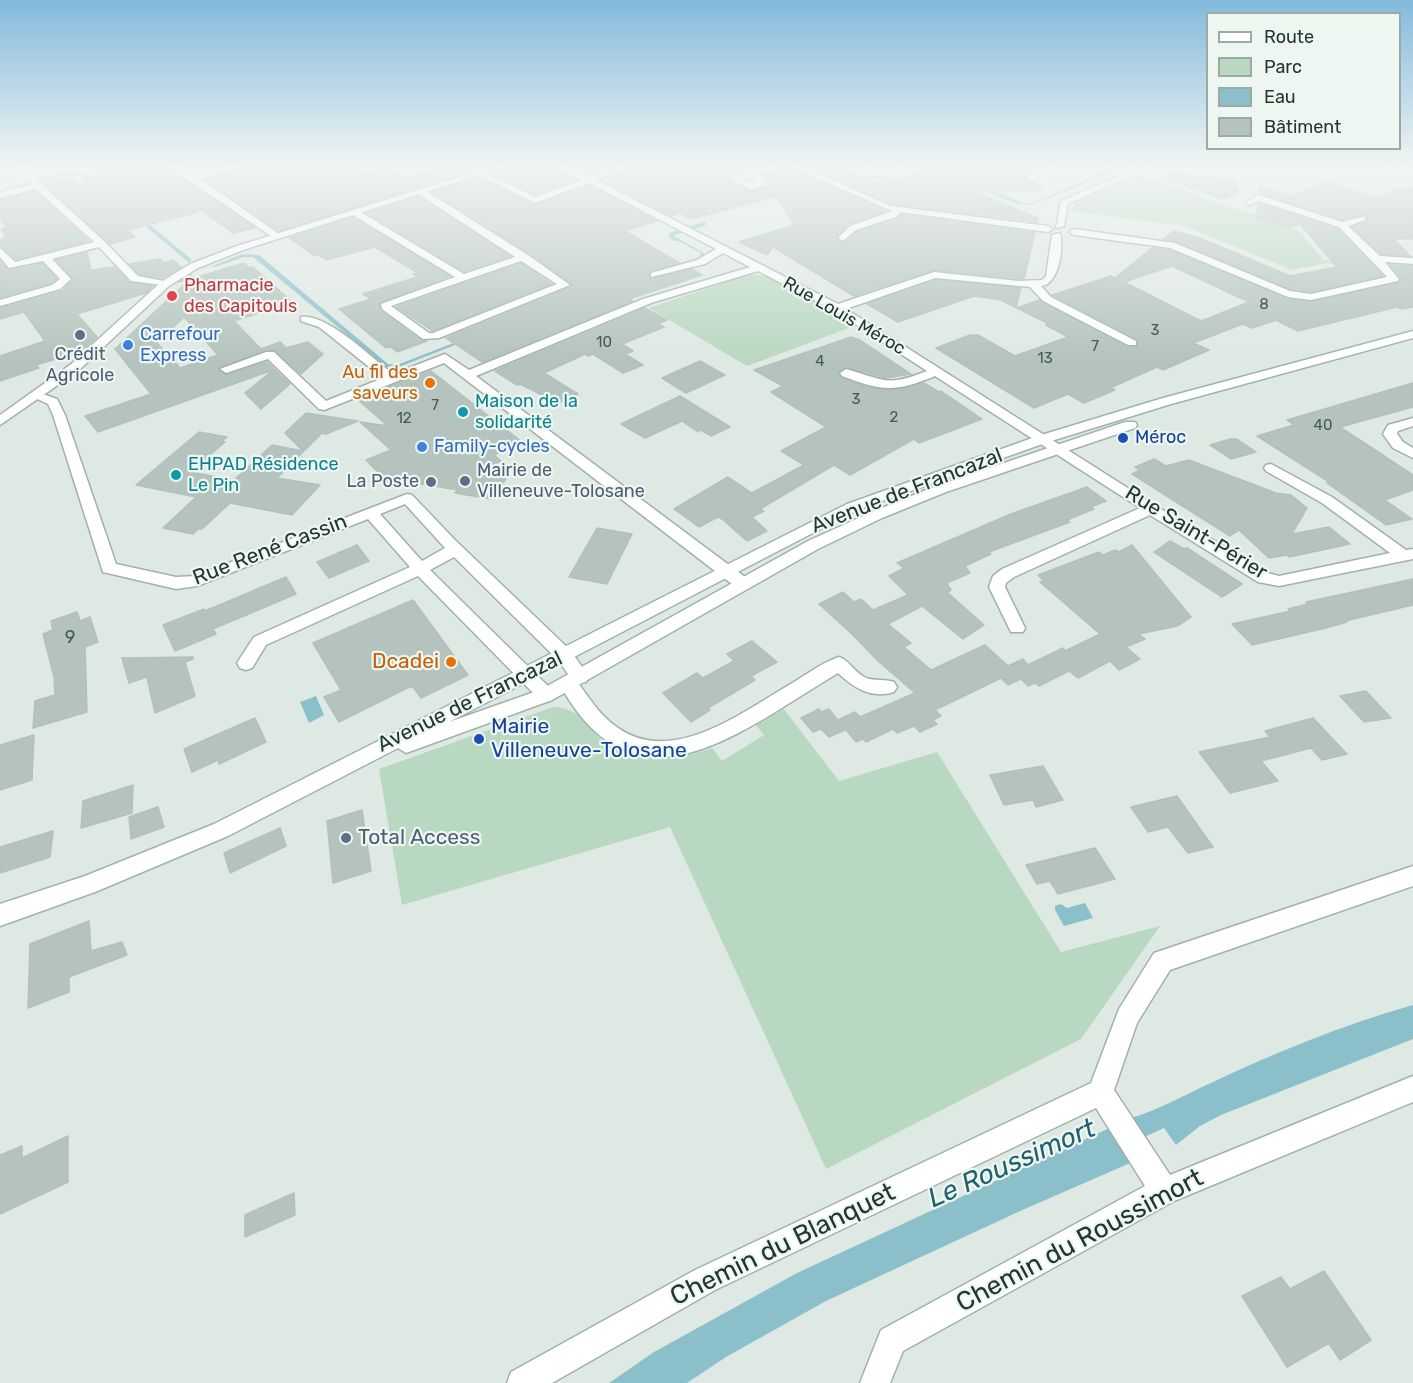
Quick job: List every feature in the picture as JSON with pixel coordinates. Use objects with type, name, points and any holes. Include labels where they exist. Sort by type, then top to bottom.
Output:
[{"type":"street","points":[[87,231],[135,279],[165,285]]},
{"type":"street","points":[[269,231],[278,237]]},
{"type":"street","points":[[0,421],[87,358],[165,285],[208,260],[299,231]]},
{"type":"street","points":[[385,231],[463,278]]},
{"type":"street","points":[[482,231],[564,282],[563,287],[435,336],[421,334],[386,307],[390,302],[524,257]]},
{"type":"street","name":"Rue Louis Méroc","points":[[685,231],[837,308],[1060,449]]},
{"type":"street","points":[[843,238],[850,231]]},
{"type":"street","points":[[837,308],[934,275],[1034,285],[1046,283],[1051,278],[1055,231]]},
{"type":"street","points":[[1056,231],[1066,236],[1074,232],[1172,245],[1288,294],[1311,297],[1394,279],[1348,231]]},
{"type":"street","points":[[0,251],[13,266],[101,243]]},
{"type":"street","points":[[655,275],[701,262],[722,250]]},
{"type":"street","points":[[0,303],[56,287],[66,279],[46,258]]},
{"type":"street","points":[[1377,259],[1413,261]]},
{"type":"street","points":[[468,375],[647,301],[759,268]]},
{"type":"street","points":[[1034,285],[1047,299],[1132,343]]},
{"type":"street","points":[[306,319],[323,325],[392,380]]},
{"type":"street","name":"Avenue de Francazal","points":[[0,915],[87,885],[220,830],[333,770],[565,656],[852,507],[1043,439],[1167,401],[1412,338]]},
{"type":"street","name":"Avenue de Francazal","points":[[333,770],[546,695],[813,545],[877,515],[941,489],[1124,426],[1412,338]]},
{"type":"street","points":[[226,369],[270,354],[324,406],[445,358],[743,584]]},
{"type":"street","points":[[846,372],[879,386],[898,386],[937,371]]},
{"type":"street","name":"Rue René Cassin","points":[[37,396],[53,402],[59,415],[109,568],[176,584],[197,581],[370,512]]},
{"type":"street","points":[[1413,422],[1393,428],[1390,434],[1398,444],[1413,454]]},
{"type":"street","name":"Rue Saint-Périer","points":[[1060,449],[1151,509],[1264,578],[1279,581],[1408,555]]},
{"type":"street","points":[[1271,468],[1327,500],[1408,555]]},
{"type":"street","points":[[546,695],[420,569],[370,512],[407,498],[455,549],[565,656],[574,680],[600,725],[615,736],[635,745],[657,751],[677,750],[711,740],[839,664],[861,684],[888,687]]},
{"type":"street","points":[[1017,628],[998,587],[999,580],[1008,573],[1151,509]]},
{"type":"street","points":[[246,663],[260,640],[420,569],[455,549]]},
{"type":"street","points":[[1164,1191],[1101,1092],[1127,1017],[1162,961],[1413,876]]},
{"type":"street","name":"Chemin du Roussimort","points":[[874,1383],[891,1341],[1164,1191],[1413,1089]]},
{"type":"street","name":"Chemin du Blanquet","points":[[522,1383],[705,1280],[1101,1092]]},
{"type":"green space","points":[[1196,231],[1298,231],[1323,259],[1339,264],[1338,266],[1328,263],[1292,270]]},
{"type":"green space","points":[[749,274],[767,276],[857,325],[747,366],[649,308]]},
{"type":"green space","points":[[553,707],[563,708],[578,715],[598,737],[617,749],[644,756],[672,757],[712,748],[722,761],[764,735],[755,724],[783,708],[839,781],[937,752],[1061,952],[1160,926],[1081,1039],[826,1169],[670,827],[402,905],[379,769]]},
{"type":"water","points":[[670,234],[704,253],[702,258],[562,303],[399,367],[386,367],[253,257],[244,257],[211,267],[242,254],[259,255],[388,364],[397,365],[546,307],[700,257],[701,253],[671,237]]},
{"type":"water","points":[[316,696],[324,715],[309,723],[300,702]]},
{"type":"water","points":[[1085,903],[1093,918],[1064,926],[1055,906],[1061,904],[1067,908]]},
{"type":"water","points":[[1413,1005],[1413,1039],[1221,1115],[1200,1126],[1176,1145],[1164,1128],[1144,1137],[1153,1153],[1018,1212],[826,1301],[726,1357],[687,1383],[609,1383],[654,1352],[797,1273],[1131,1118],[1161,1107],[1260,1061],[1335,1030]]},
{"type":"building","points":[[2,231],[78,231],[89,241],[16,260],[0,246],[0,240],[6,236]]},
{"type":"building","points":[[95,231],[128,231],[135,237],[110,244]]},
{"type":"building","points":[[312,231],[375,231],[450,276],[379,303],[381,311],[422,341],[427,341],[397,352],[391,347],[386,348],[339,309],[371,299],[363,294],[417,277],[413,274],[418,273],[375,247],[326,260],[319,255],[315,256],[289,238]]},
{"type":"building","points":[[396,231],[471,231],[510,256],[464,272]]},
{"type":"building","points":[[493,231],[626,231],[679,263],[650,271],[650,279],[692,269],[702,275],[629,299],[633,301],[482,362],[446,338],[571,287],[572,284]]},
{"type":"building","points":[[776,231],[842,231],[836,238],[843,243],[861,231],[1035,232],[1024,279],[934,270],[854,296],[773,247],[767,255],[739,242]]},
{"type":"building","points":[[1174,231],[1200,238],[1290,276],[1337,267],[1306,231],[1339,231],[1383,276],[1311,292],[1291,289],[1176,241],[1163,239]]},
{"type":"building","points":[[1356,231],[1413,231],[1413,239],[1394,239],[1410,256],[1381,254]]},
{"type":"building","points":[[1152,248],[1169,250],[1287,299],[1311,302],[1398,283],[1401,278],[1390,265],[1413,266],[1413,307],[1402,309],[1397,307],[1298,331],[1276,320],[1252,328],[1243,324],[1193,343],[1209,350],[1163,370],[1157,367],[1110,388],[1115,390],[1084,403],[1068,394],[1034,408],[936,348],[970,335],[978,335],[1015,356],[1068,337],[1046,325],[1049,324],[1017,308],[1039,300],[1127,347],[1136,347],[1137,339],[1052,295],[1111,276],[1115,278]],"holes":[[[1172,266],[1249,302],[1201,321],[1124,282]]]},
{"type":"building","points":[[87,252],[91,270],[114,267],[131,283],[153,286],[146,293],[77,314],[97,337],[82,351],[36,365],[39,368],[0,381],[0,356],[45,341],[24,312],[0,319],[0,308],[62,291],[73,279],[56,260]]},
{"type":"building","points":[[160,259],[164,263],[173,260],[181,267],[162,278],[139,274],[130,264]]},
{"type":"building","points":[[0,261],[9,270],[42,263],[57,279],[51,283],[0,298]]},
{"type":"building","points":[[244,263],[249,268],[253,267],[292,302],[234,321],[261,349],[280,342],[286,348],[308,342],[323,354],[301,374],[274,350],[265,350],[218,368],[227,375],[267,362],[290,384],[261,409],[245,393],[273,370],[98,432],[85,416],[151,394],[115,349],[190,279],[179,282],[191,275],[194,278]],"holes":[[[184,317],[218,355],[180,368],[157,343]]]},
{"type":"building","points":[[521,263],[552,284],[433,331],[396,307]]},
{"type":"building","points":[[935,280],[1021,288],[1016,308],[1001,300],[974,296],[898,322],[867,304]]},
{"type":"building","points":[[645,308],[667,320],[658,324],[664,327],[622,344],[633,351],[625,354],[643,365],[623,373],[593,354],[588,356],[585,354],[544,373],[578,394],[558,403],[520,384],[517,385],[495,371]]},
{"type":"building","points":[[851,337],[860,340],[911,374],[886,378],[847,367],[838,373],[841,378],[867,387],[888,390],[924,383],[941,391],[982,419],[919,443],[914,439],[850,475],[834,465],[760,509],[764,511],[752,517],[767,531],[747,541],[718,517],[699,527],[674,509],[728,477],[752,493],[804,465],[781,451],[826,427],[771,392],[783,386],[754,370]]},
{"type":"building","points":[[700,361],[725,375],[686,393],[662,378]]},
{"type":"building","points":[[431,371],[522,442],[494,455],[501,461],[474,474],[506,479],[491,499],[455,493],[458,490],[391,479],[388,483],[366,460],[391,450],[360,422],[388,426],[357,399]]},
{"type":"building","points":[[1413,383],[1413,407],[1340,427],[1413,475],[1413,490],[1385,500],[1412,519],[1386,525],[1327,483],[1329,482],[1257,436],[1294,425],[1287,420]]},
{"type":"building","points":[[680,396],[730,427],[711,436],[701,430],[698,432],[682,421],[645,438],[621,424]]},
{"type":"building","name":"EHPAD Résidence Le Pin","points":[[306,413],[358,421],[326,434],[322,433],[277,478],[320,485],[292,515],[230,503],[202,529],[198,529],[193,534],[163,528],[196,497],[136,485],[199,432],[227,437],[222,441],[225,442],[190,472],[234,480],[272,445],[303,451],[285,433]]},
{"type":"building","points":[[1237,439],[1256,452],[1231,459],[1210,445]]},
{"type":"building","points":[[1154,459],[1166,466],[1189,460],[1276,493],[1291,495],[1307,508],[1292,534],[1329,527],[1350,544],[1289,557],[1287,555],[1269,558],[1239,530],[1230,536],[1132,474],[1140,470],[1135,467]]},
{"type":"building","points":[[1087,487],[1106,501],[1091,507],[1094,509],[1067,520],[1070,522],[989,552],[991,554],[965,566],[970,573],[947,583],[951,590],[947,592],[984,625],[963,639],[922,606],[888,624],[911,643],[904,647],[931,670],[985,645],[1008,666],[1023,659],[1028,665],[1063,648],[1065,651],[1100,634],[1040,582],[1044,581],[1038,575],[1099,552],[1103,555],[1115,550],[1119,552],[1132,545],[1191,617],[1177,626],[1139,634],[1145,639],[1126,647],[1140,659],[1119,670],[1110,661],[1078,678],[1069,671],[1039,686],[1035,683],[1028,686],[1021,679],[1008,685],[1001,678],[935,710],[941,716],[933,720],[937,724],[920,732],[914,726],[897,733],[893,729],[866,742],[863,739],[856,742],[838,720],[855,712],[860,717],[915,693],[819,604],[843,592],[854,602],[861,599],[873,610],[908,595],[889,576],[904,568],[897,563],[1011,514]]},
{"type":"building","points":[[597,528],[632,534],[607,584],[569,577]]},
{"type":"building","points":[[1170,541],[1184,549],[1187,548],[1242,584],[1222,597],[1154,552]]},
{"type":"building","points":[[357,545],[369,561],[329,578],[317,562]]},
{"type":"building","points":[[286,577],[296,594],[213,629],[216,634],[175,651],[163,625],[204,609],[205,611]]},
{"type":"building","points":[[1413,579],[1413,605],[1345,621],[1347,622],[1326,628],[1252,645],[1232,624],[1291,611],[1288,609],[1308,604],[1306,602]]},
{"type":"building","points":[[413,600],[468,675],[421,698],[413,687],[407,688],[339,722],[324,697],[341,690],[313,643]]},
{"type":"building","points":[[77,612],[80,621],[90,617],[98,642],[85,647],[87,712],[33,728],[35,701],[55,695],[54,677],[43,634],[53,630],[51,621]]},
{"type":"building","points":[[752,641],[777,662],[751,676],[755,680],[708,708],[710,710],[691,722],[663,693],[697,673],[703,678],[734,661],[727,654]]},
{"type":"building","points":[[193,657],[185,662],[195,696],[155,713],[147,677],[129,683],[122,658]]},
{"type":"building","points":[[1366,691],[1391,718],[1364,722],[1340,696]]},
{"type":"building","points":[[819,709],[821,712],[829,709],[845,730],[829,737],[821,729],[813,732],[801,718]]},
{"type":"building","points":[[255,718],[266,742],[219,764],[218,760],[192,772],[184,749]]},
{"type":"building","points":[[1313,718],[1347,754],[1322,760],[1311,748],[1261,761],[1278,781],[1230,793],[1199,752],[1270,737],[1265,731]]},
{"type":"building","points":[[34,735],[32,780],[0,790],[0,745]]},
{"type":"building","points":[[1043,766],[1063,800],[1036,807],[1033,800],[1004,805],[990,775]]},
{"type":"building","points":[[133,785],[132,813],[81,828],[83,801]]},
{"type":"building","points":[[1177,796],[1213,847],[1188,853],[1168,827],[1148,832],[1131,807]]},
{"type":"building","points":[[158,807],[164,827],[131,839],[129,817]]},
{"type":"building","points":[[362,810],[371,871],[333,883],[327,821]]},
{"type":"building","points":[[280,828],[286,846],[230,873],[224,853]]},
{"type":"building","points":[[53,831],[50,857],[0,873],[0,847]]},
{"type":"building","points":[[1095,848],[1115,879],[1058,894],[1050,881],[1037,884],[1026,865]]},
{"type":"building","points":[[89,921],[91,951],[122,942],[127,955],[69,977],[69,992],[28,1008],[30,944]]},
{"type":"building","points":[[68,1136],[68,1182],[0,1214],[0,1155],[22,1146],[22,1158]]},
{"type":"building","points":[[294,1193],[295,1215],[245,1237],[245,1215]]},
{"type":"building","points":[[1324,1271],[1371,1340],[1340,1360],[1329,1343],[1287,1367],[1242,1296],[1281,1277],[1290,1289]]},
{"type":"waterway","points":[[154,231],[189,260]]},
{"type":"waterway","points":[[675,239],[671,236],[672,234],[683,231]]},
{"type":"place","name":"Pharmacie des Capitouls","points":[[172,296]]},
{"type":"place","name":"Crédit Agricole","points":[[80,335]]},
{"type":"place","name":"Carrefour Express","points":[[128,345]]},
{"type":"place","name":"Au fil des saveurs","points":[[430,383]]},
{"type":"place","name":"Maison de la solidarité","points":[[463,412]]},
{"type":"place","name":"Méroc","points":[[1123,438]]},
{"type":"place","name":"Family-cycles","points":[[422,447]]},
{"type":"place","name":"EHPAD Résidence Le Pin","points":[[176,475]]},
{"type":"place","name":"Mairie de Villeneuve-Tolosane","points":[[465,481]]},
{"type":"place","name":"La Poste","points":[[431,482]]},
{"type":"place","name":"Dcadei","points":[[451,662]]},
{"type":"place","name":"Mairie Villeneuve-Tolosane","points":[[479,739]]},
{"type":"place","name":"Total Access","points":[[346,838]]},
{"type":"water label","name":"Le Roussimort","points":[[1012,1164]]}]
